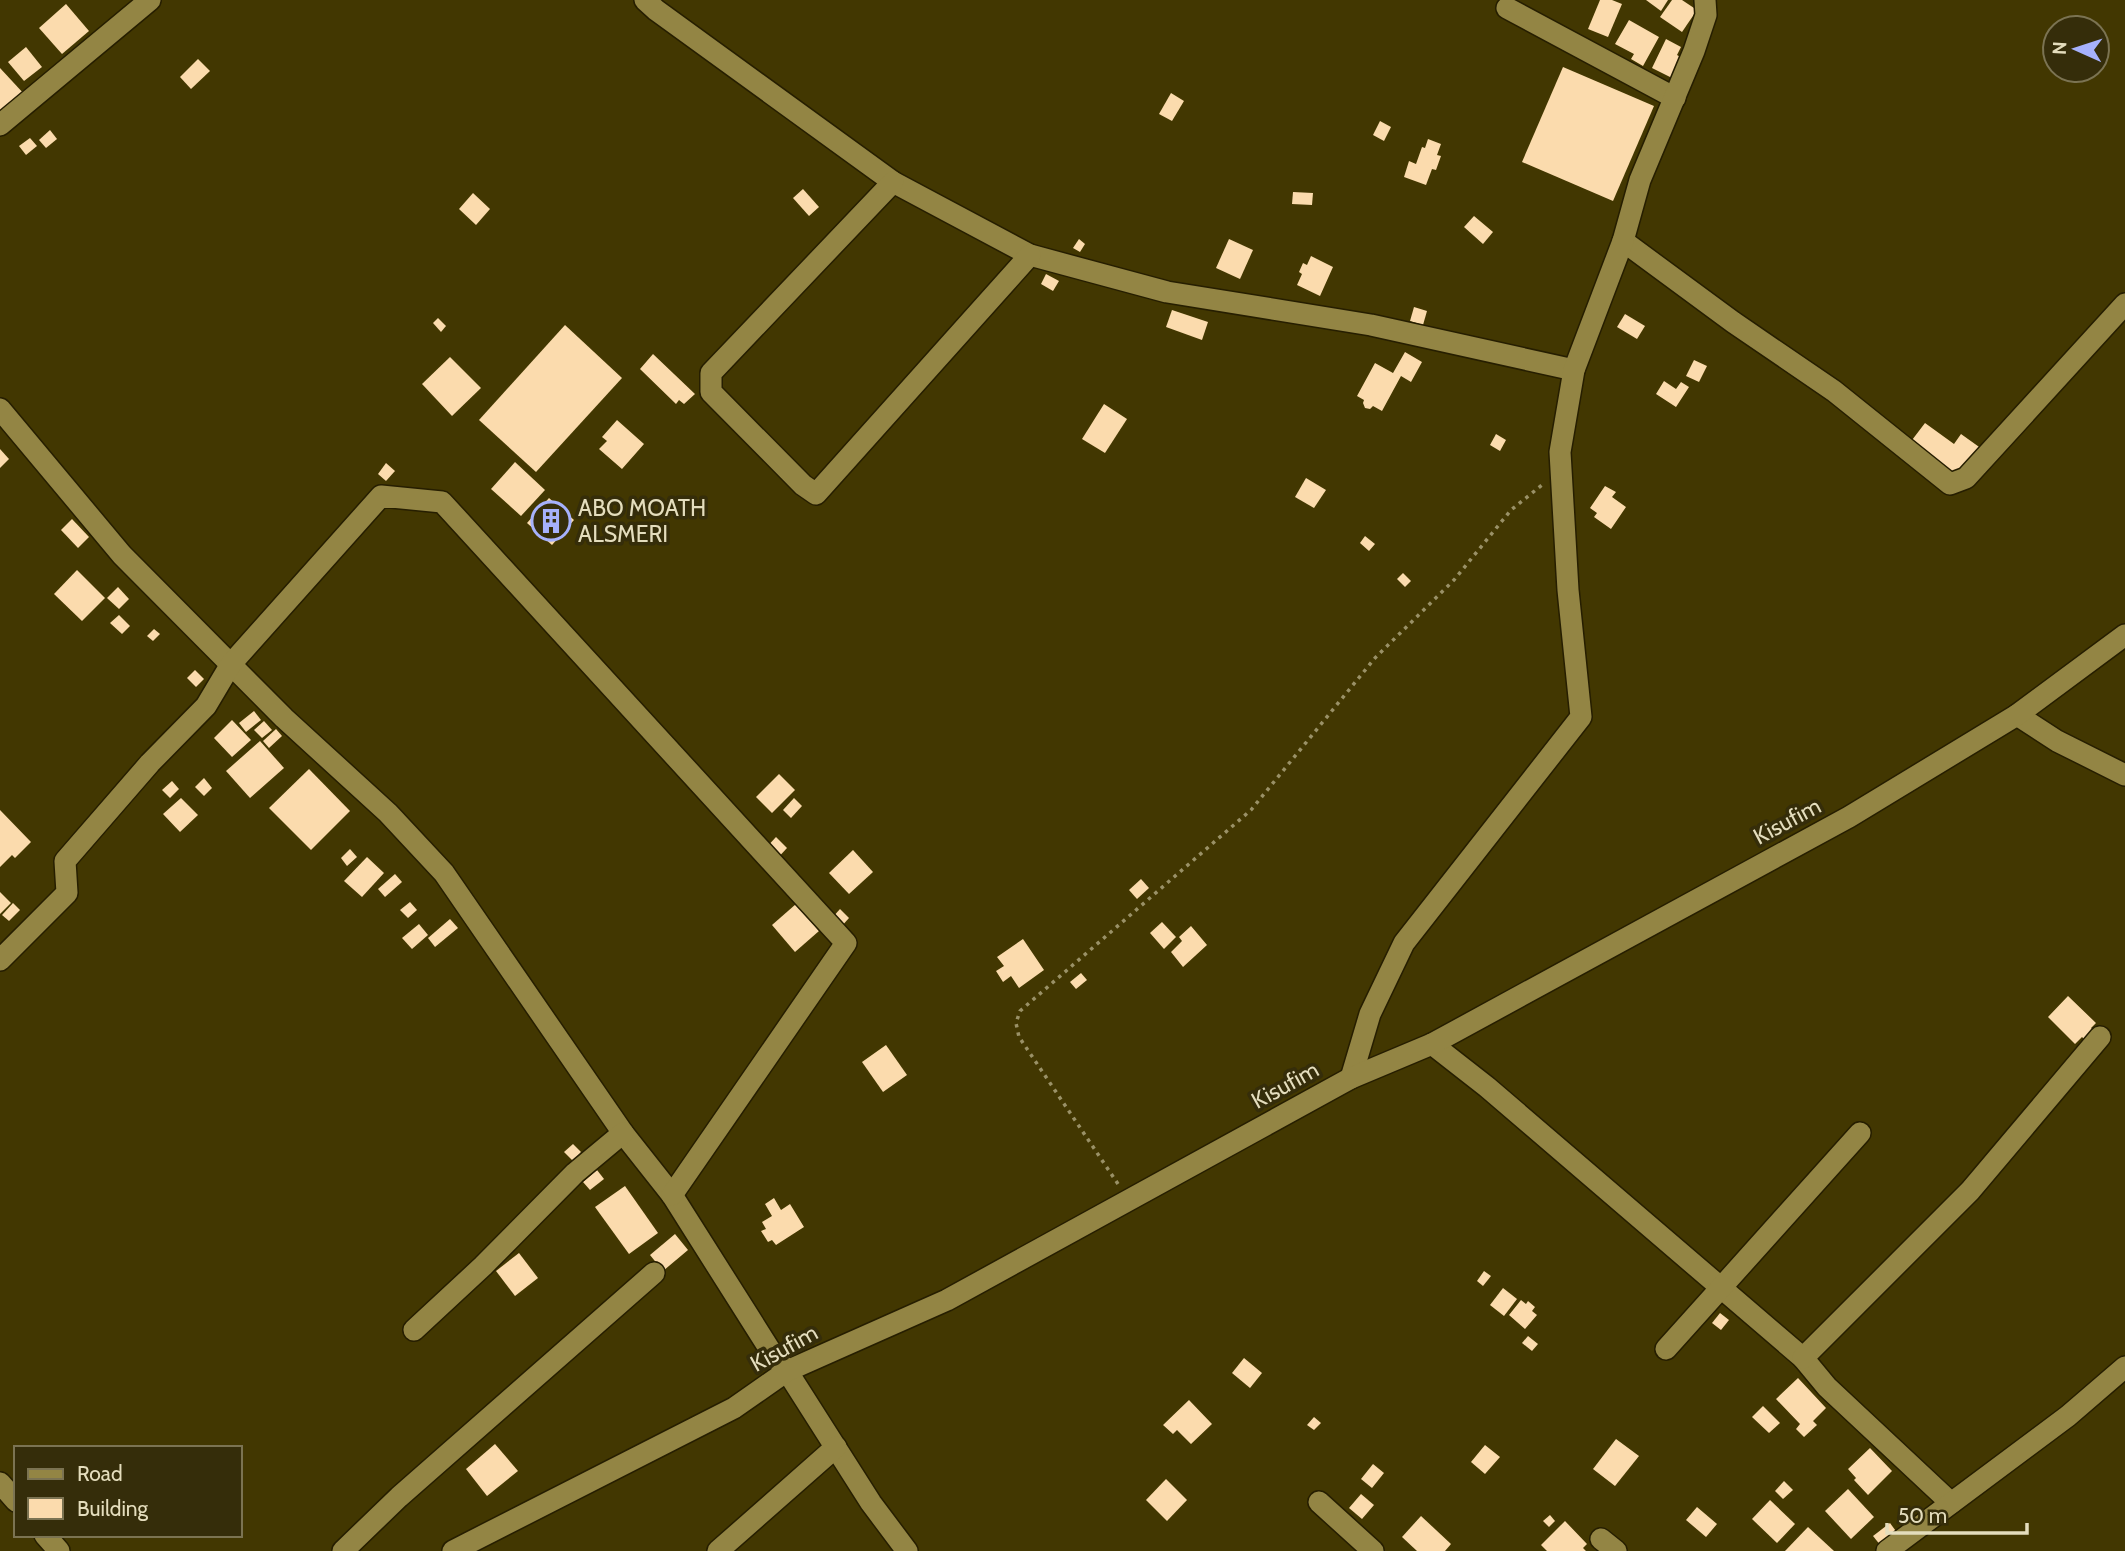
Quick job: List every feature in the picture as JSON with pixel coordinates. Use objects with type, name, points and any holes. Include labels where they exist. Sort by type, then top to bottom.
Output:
[{"type":"street","points":[[0,125],[150,0]]},
{"type":"street","points":[[645,0],[893,182],[1030,256],[1167,292],[1371,325],[1574,370]]},
{"type":"street","points":[[1351,1078],[1370,1014],[1404,943],[1581,717],[1568,590],[1560,452],[1574,370],[1623,240],[1640,180],[1706,15],[1705,0]]},
{"type":"street","points":[[1507,8],[1675,98]]},
{"type":"street","points":[[893,182],[711,373],[710,392],[803,485],[816,494],[1030,256]]},
{"type":"street","points":[[1623,240],[1834,391],[1950,484],[1966,478],[2125,304]]},
{"type":"street","points":[[0,409],[122,555],[326,758],[387,813],[444,873],[623,1133],[672,1195],[770,1350],[787,1371],[871,1503],[907,1551]]},
{"type":"street","points":[[0,960],[67,893],[65,861],[150,763],[206,706],[231,664],[381,496],[442,502],[846,943],[672,1195]]},
{"type":"street","name":"Kisufim","points":[[453,1551],[734,1408],[787,1371],[947,1300],[1351,1078],[1432,1044],[1849,817],[2017,715],[2125,635]]},
{"type":"street","points":[[2017,715],[2057,741],[2125,775]]},
{"type":"street","points":[[1803,1358],[1970,1191],[2100,1037]]},
{"type":"street","points":[[1432,1044],[1487,1087],[1803,1358],[1826,1387],[1951,1503]]},
{"type":"street","points":[[414,1330],[483,1266],[575,1173],[623,1133]]},
{"type":"street","points":[[1666,1349],[1860,1133]]},
{"type":"street","points":[[342,1551],[399,1497],[654,1273]]},
{"type":"street","points":[[1887,1551],[2068,1416],[2125,1367]]},
{"type":"street","points":[[718,1551],[836,1447]]},
{"type":"street","points":[[0,1483],[14,1499]]},
{"type":"street","points":[[1319,1502],[1373,1551]]},
{"type":"street","points":[[47,1537],[59,1551]]},
{"type":"path","points":[[1128,1200],[1019,1037],[1016,1023],[1020,1011],[1251,810],[1375,658],[1454,580],[1511,510],[1561,469]]},
{"type":"building","points":[[1600,0],[1612,0],[1622,4],[1608,37],[1588,29]]},
{"type":"building","points":[[1646,0],[1668,0],[1661,11]]},
{"type":"building","points":[[1672,0],[1682,0],[1697,10],[1682,32],[1660,17]]},
{"type":"building","points":[[66,4],[89,31],[62,54],[39,28]]},
{"type":"building","points":[[1629,20],[1659,37],[1643,66],[1631,59],[1634,54],[1615,44]]},
{"type":"building","points":[[1666,39],[1681,47],[1677,55],[1682,58],[1672,78],[1652,68]]},
{"type":"building","points":[[26,47],[42,67],[24,81],[8,62]]},
{"type":"building","points":[[198,59],[210,71],[191,89],[180,77]]},
{"type":"building","points":[[1563,67],[1654,106],[1613,201],[1522,162]]},
{"type":"building","points":[[0,68],[25,95],[0,117]]},
{"type":"building","points":[[1171,93],[1184,101],[1172,121],[1159,114]]},
{"type":"building","points":[[1380,121],[1391,127],[1384,141],[1373,135]]},
{"type":"building","points":[[50,130],[57,139],[46,148],[39,140]]},
{"type":"building","points":[[30,138],[37,146],[26,155],[19,146]]},
{"type":"building","points":[[1428,139],[1441,144],[1437,155],[1441,156],[1426,185],[1404,177],[1409,161],[1416,164]]},
{"type":"building","points":[[803,189],[819,207],[809,216],[793,198]]},
{"type":"building","points":[[1293,192],[1313,193],[1312,205],[1292,204]]},
{"type":"building","points":[[473,193],[490,209],[476,225],[459,209]]},
{"type":"building","points":[[1474,216],[1493,232],[1483,244],[1464,227]]},
{"type":"building","points":[[1079,239],[1085,244],[1080,252],[1073,248]]},
{"type":"building","points":[[1229,239],[1253,250],[1240,279],[1216,268]]},
{"type":"building","points":[[1311,256],[1333,267],[1320,296],[1297,285],[1303,263],[1307,265]]},
{"type":"building","points":[[1046,274],[1059,281],[1053,291],[1041,284]]},
{"type":"building","points":[[1414,307],[1427,311],[1423,325],[1410,321]]},
{"type":"building","points":[[1172,310],[1208,322],[1202,340],[1166,327]]},
{"type":"building","points":[[1625,314],[1645,326],[1637,339],[1617,327]]},
{"type":"building","points":[[438,318],[446,326],[441,332],[433,323]]},
{"type":"building","points":[[565,325],[622,378],[536,472],[479,420]]},
{"type":"building","points":[[1405,352],[1422,362],[1411,382],[1401,376],[1382,411],[1373,406],[1370,409],[1365,408],[1364,400],[1357,396],[1375,363],[1393,373]]},
{"type":"building","points":[[653,354],[695,394],[684,404],[679,400],[676,404],[640,369]]},
{"type":"building","points":[[450,357],[481,388],[452,416],[422,384]]},
{"type":"building","points":[[1694,360],[1707,366],[1699,382],[1686,376]]},
{"type":"building","points":[[1664,381],[1676,389],[1681,382],[1689,387],[1676,407],[1656,394]]},
{"type":"building","points":[[1104,404],[1127,419],[1105,453],[1082,439]]},
{"type":"building","points":[[617,420],[644,444],[622,469],[599,449],[607,441],[602,437]]},
{"type":"building","points":[[1925,423],[1954,444],[1961,434],[1982,449],[1954,476],[1909,444]]},
{"type":"building","points":[[1496,434],[1506,440],[1500,451],[1490,445]]},
{"type":"building","points":[[0,449],[9,459],[0,468]]},
{"type":"building","points":[[515,462],[545,490],[521,516],[491,489]]},
{"type":"building","points":[[386,463],[395,471],[386,481],[378,474]]},
{"type":"building","points":[[1306,478],[1326,490],[1314,508],[1295,497]]},
{"type":"building","points":[[1605,486],[1616,492],[1612,497],[1626,507],[1611,529],[1594,517],[1597,513],[1590,508]]},
{"type":"building","name":"ABO MOATH ALSMERI","points":[[549,498],[574,520],[552,545],[527,523]]},
{"type":"building","points":[[72,519],[89,537],[78,548],[61,530]]},
{"type":"building","points":[[1365,536],[1375,544],[1369,551],[1360,543]]},
{"type":"building","points":[[77,570],[105,598],[82,621],[54,594]]},
{"type":"building","points":[[1403,573],[1411,581],[1405,587],[1397,579]]},
{"type":"building","points":[[118,587],[129,599],[119,609],[107,598]]},
{"type":"building","points":[[119,615],[130,626],[122,634],[110,623]]},
{"type":"building","points":[[154,629],[160,634],[153,641],[147,636]]},
{"type":"building","points":[[195,670],[204,679],[196,687],[187,678]]},
{"type":"building","points":[[254,711],[261,720],[246,732],[239,723]]},
{"type":"building","points":[[232,720],[251,740],[232,757],[214,738]]},
{"type":"building","points":[[264,721],[272,730],[262,738],[254,730]]},
{"type":"building","points":[[276,729],[282,736],[269,748],[263,741]]},
{"type":"building","points":[[260,741],[284,768],[250,798],[226,771]]},
{"type":"building","points":[[309,769],[350,811],[311,850],[269,808]]},
{"type":"building","points":[[779,774],[795,790],[772,813],[756,797]]},
{"type":"building","points":[[204,778],[212,788],[204,796],[195,787]]},
{"type":"building","points":[[172,781],[179,789],[170,798],[162,790]]},
{"type":"building","points":[[181,798],[198,815],[180,832],[163,814]]},
{"type":"building","points":[[794,798],[802,806],[791,818],[783,810]]},
{"type":"building","points":[[0,810],[31,842],[15,858],[12,855],[0,867]]},
{"type":"building","points":[[776,837],[787,848],[775,861],[764,850]]},
{"type":"building","points":[[350,849],[357,857],[347,866],[341,858]]},
{"type":"building","points":[[853,850],[873,872],[849,894],[829,873]]},
{"type":"building","points":[[367,857],[384,873],[362,897],[344,881]]},
{"type":"building","points":[[395,874],[402,882],[385,897],[378,889]]},
{"type":"building","points":[[1141,879],[1149,888],[1137,899],[1129,890]]},
{"type":"building","points":[[0,892],[11,903],[0,914]]},
{"type":"building","points":[[410,902],[417,910],[408,918],[400,910]]},
{"type":"building","points":[[13,903],[20,910],[9,921],[2,915]]},
{"type":"building","points":[[796,904],[819,931],[795,952],[772,925]]},
{"type":"building","points":[[840,909],[849,918],[841,927],[832,918]]},
{"type":"building","points":[[450,919],[458,928],[435,947],[428,938]]},
{"type":"building","points":[[1162,922],[1176,937],[1164,949],[1150,933]]},
{"type":"building","points":[[419,924],[428,935],[412,949],[402,938]]},
{"type":"building","points":[[1191,926],[1207,945],[1183,967],[1171,952],[1182,941],[1179,937]]},
{"type":"building","points":[[1023,939],[1044,970],[1019,988],[1011,976],[1003,982],[996,971],[1004,966],[997,957]]},
{"type":"building","points":[[1081,973],[1087,980],[1076,989],[1070,982]]},
{"type":"building","points":[[2068,996],[2096,1023],[2091,1028],[2094,1031],[2085,1040],[2082,1037],[2075,1044],[2048,1017]]},
{"type":"building","points":[[886,1045],[907,1075],[883,1092],[862,1062]]},
{"type":"building","points":[[573,1144],[581,1152],[573,1161],[564,1152]]},
{"type":"building","points":[[597,1170],[604,1179],[590,1190],[583,1182]]},
{"type":"building","points":[[625,1186],[658,1233],[629,1254],[595,1207]]},
{"type":"building","points":[[774,1198],[781,1210],[790,1204],[804,1227],[776,1245],[772,1240],[768,1242],[761,1231],[766,1229],[762,1222],[772,1216],[765,1204]]},
{"type":"building","points":[[675,1234],[688,1250],[663,1271],[650,1255]]},
{"type":"building","points":[[519,1253],[538,1278],[515,1296],[496,1271]]},
{"type":"building","points":[[1484,1271],[1491,1276],[1483,1286],[1477,1281]]},
{"type":"building","points":[[1503,1288],[1517,1299],[1504,1316],[1490,1305]]},
{"type":"building","points":[[1521,1300],[1526,1304],[1528,1301],[1535,1307],[1532,1311],[1537,1315],[1525,1329],[1509,1315]]},
{"type":"building","points":[[1720,1313],[1729,1320],[1721,1330],[1712,1323]]},
{"type":"building","points":[[1528,1336],[1538,1344],[1532,1351],[1522,1343]]},
{"type":"building","points":[[1244,1358],[1262,1373],[1250,1388],[1232,1373]]},
{"type":"building","points":[[1798,1378],[1826,1408],[1813,1421],[1817,1425],[1804,1437],[1796,1429],[1800,1424],[1776,1399]]},
{"type":"building","points":[[1189,1400],[1212,1424],[1191,1444],[1177,1430],[1173,1434],[1163,1425]]},
{"type":"building","points":[[1763,1406],[1780,1423],[1769,1433],[1752,1417]]},
{"type":"building","points":[[1314,1417],[1321,1423],[1314,1430],[1307,1425]]},
{"type":"building","points":[[1616,1439],[1639,1456],[1615,1486],[1593,1469]]},
{"type":"building","points":[[495,1444],[518,1471],[487,1496],[466,1469]]},
{"type":"building","points":[[1485,1445],[1500,1457],[1485,1474],[1471,1462]]},
{"type":"building","points":[[1870,1448],[1892,1471],[1868,1495],[1848,1469]]},
{"type":"building","points":[[1373,1464],[1384,1473],[1372,1488],[1361,1479]]},
{"type":"building","points":[[1166,1479],[1187,1500],[1167,1521],[1146,1500]]},
{"type":"building","points":[[1784,1481],[1793,1490],[1783,1499],[1775,1491]]},
{"type":"building","points":[[1848,1489],[1874,1517],[1851,1539],[1825,1511]]},
{"type":"building","points":[[1361,1494],[1374,1505],[1362,1519],[1349,1508]]},
{"type":"building","points":[[1770,1500],[1795,1524],[1777,1543],[1752,1519]]},
{"type":"building","points":[[1697,1507],[1717,1524],[1706,1537],[1686,1520]]},
{"type":"building","points":[[1550,1515],[1555,1521],[1549,1527],[1543,1521]]},
{"type":"building","points":[[1421,1516],[1451,1544],[1445,1551],[1417,1551],[1402,1537]]},
{"type":"building","points":[[1565,1521],[1587,1544],[1583,1548],[1586,1551],[1547,1551],[1541,1545]]},
{"type":"building","points":[[1890,1523],[1898,1534],[1881,1546],[1873,1536]]},
{"type":"building","points":[[1808,1527],[1834,1551],[1785,1551]]},
{"type":"place","name":"ABO MOATH ALSMERI","points":[[551,521]]}]
